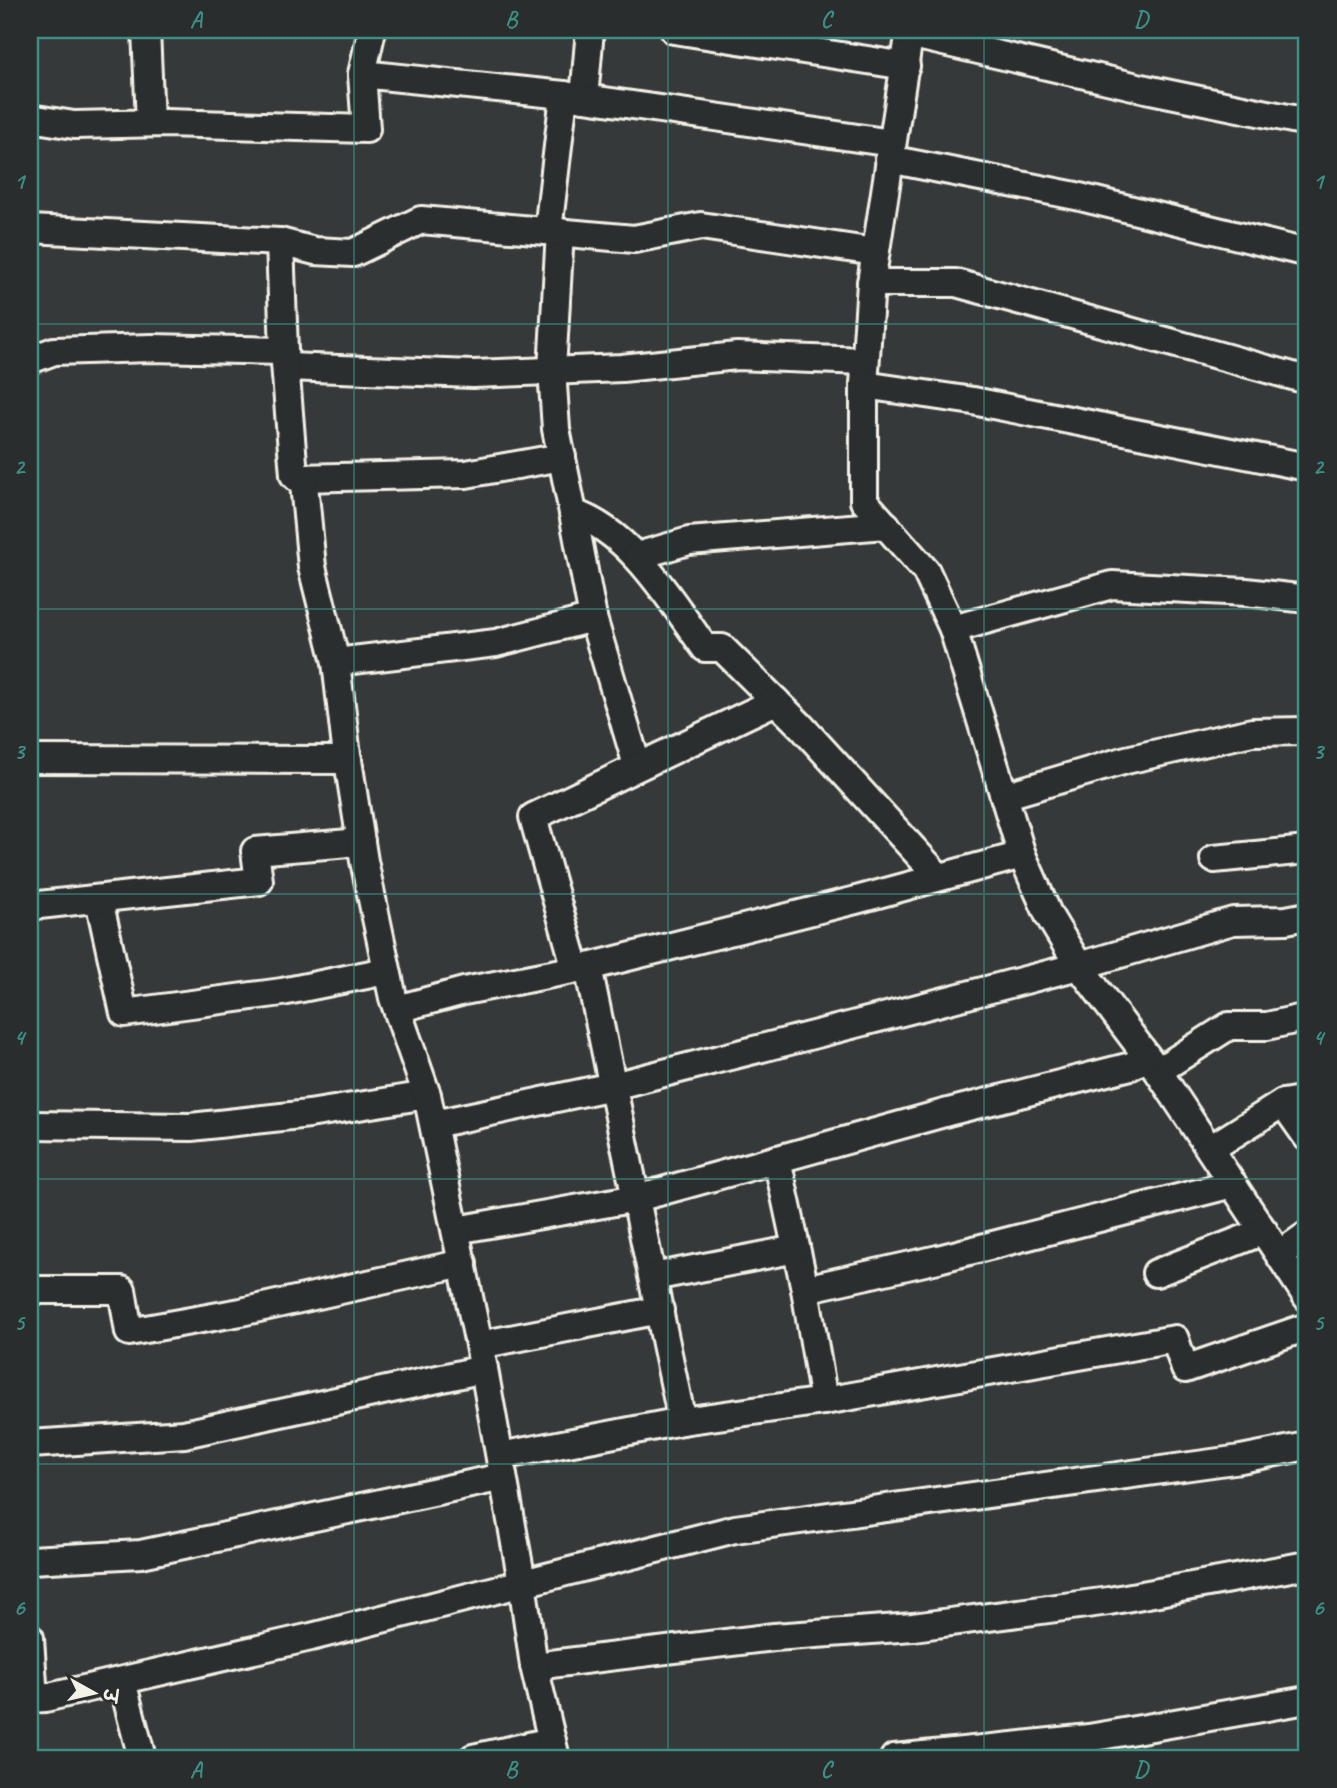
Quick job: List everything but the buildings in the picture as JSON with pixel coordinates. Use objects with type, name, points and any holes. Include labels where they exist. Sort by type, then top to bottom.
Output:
[{"type":"street","points":[[146,30],[150,123]]},
{"type":"street","points":[[30,118],[74,125],[150,123],[366,129],[362,74],[372,30]]},
{"type":"street","points":[[590,30],[574,96],[554,232],[552,370],[556,429],[593,618],[637,765]]},
{"type":"street","points":[[674,30],[906,66]]},
{"type":"street","points":[[1307,122],[1146,89],[910,32],[871,283],[865,373],[864,501],[926,571],[953,629],[1021,855],[1049,916],[1079,966],[1152,1064],[1307,1297]]},
{"type":"street","points":[[362,74],[574,96],[890,151],[1307,253]]},
{"type":"street","points":[[30,229],[280,242],[316,251],[353,253],[421,220],[634,239],[701,226],[875,252]]},
{"type":"street","points":[[280,242],[294,475],[303,484],[312,567],[336,662],[361,842],[386,971],[428,1095],[482,1357],[522,1582],[534,1666],[554,1750],[473,1758]]},
{"type":"street","points":[[871,283],[956,282],[1307,380]]},
{"type":"street","points":[[30,360],[54,351],[151,348],[473,374],[622,368],[737,356],[865,373],[973,401],[1307,467]]},
{"type":"street","points":[[298,478],[466,474],[562,457]]},
{"type":"street","points":[[573,513],[588,518],[637,556],[705,648],[722,648],[776,701],[939,877]]},
{"type":"street","points":[[637,556],[689,541],[886,525]]},
{"type":"street","points":[[953,629],[1112,585],[1246,592],[1307,600]]},
{"type":"street","points":[[336,662],[496,643],[593,618]]},
{"type":"street","points":[[682,1421],[613,1086],[582,968],[533,817],[637,765],[776,701]]},
{"type":"street","points":[[1004,796],[1126,760],[1252,732],[1307,731]]},
{"type":"street","points":[[30,759],[348,760]]},
{"type":"street","points":[[30,906],[259,881],[255,851],[361,842]]},
{"type":"street","points":[[1214,859],[1307,850]]},
{"type":"street","points":[[397,1009],[464,991],[582,968],[1021,855]]},
{"type":"street","points":[[99,900],[124,1013],[282,992],[386,971]]},
{"type":"street","points":[[434,1124],[613,1086],[1079,966],[1233,920],[1286,920],[1307,916]]},
{"type":"street","points":[[456,1230],[637,1198],[948,1112],[1131,1066],[1152,1064],[1229,1026],[1267,1026],[1307,1017]]},
{"type":"street","points":[[30,1125],[191,1126],[309,1114],[428,1095]]},
{"type":"street","points":[[1210,1149],[1295,1101],[1307,1137]]},
{"type":"street","points":[[777,1159],[805,1289],[824,1401]]},
{"type":"street","points":[[805,1289],[938,1259],[1233,1184]]},
{"type":"street","points":[[1156,1273],[1264,1231]]},
{"type":"street","points":[[1280,1255],[1307,1235]]},
{"type":"street","points":[[653,1277],[796,1249]]},
{"type":"street","points":[[30,1290],[122,1290],[129,1332],[241,1312],[463,1263]]},
{"type":"street","points":[[30,1444],[184,1434],[660,1310]]},
{"type":"street","points":[[30,1560],[141,1554],[682,1421],[824,1401],[1175,1339],[1185,1369],[1307,1327]]},
{"type":"street","points":[[30,1638],[32,1699],[311,1637],[735,1529],[1241,1459],[1307,1446]]},
{"type":"street","points":[[534,1666],[774,1637],[913,1627],[1109,1601],[1307,1565]]},
{"type":"street","points":[[122,1681],[142,1758]]},
{"type":"street","points":[[894,1758],[1089,1738],[1307,1700]]}]
